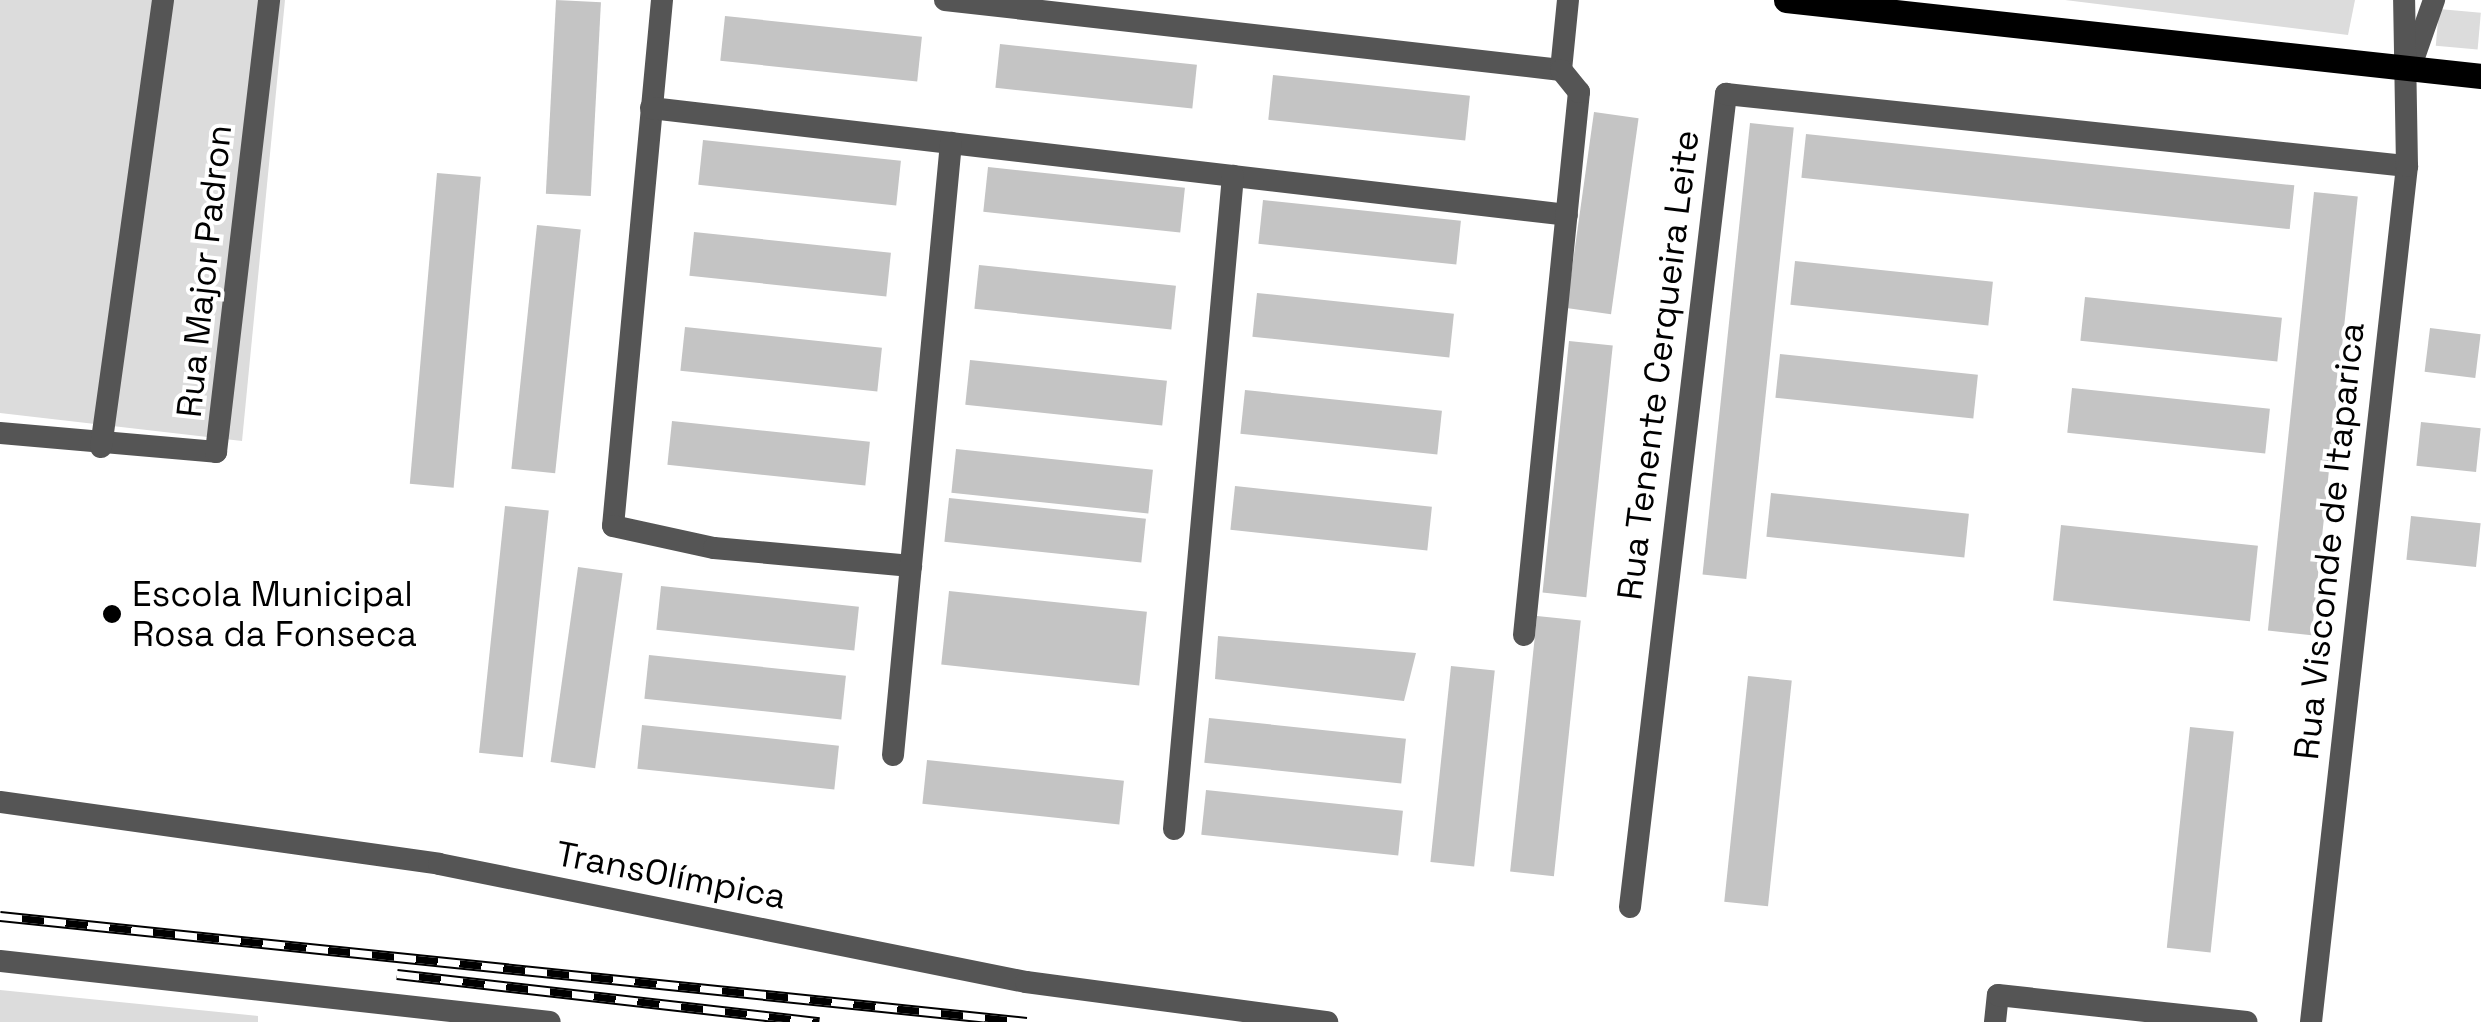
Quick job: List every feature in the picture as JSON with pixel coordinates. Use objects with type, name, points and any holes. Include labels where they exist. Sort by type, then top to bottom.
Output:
[{"type":"main road","points":[[1786,0],[2481,76]]},
{"type":"street","points":[[101,448],[163,0]]},
{"type":"street","name":"Rua Major Padron","points":[[0,433],[101,448],[216,452],[222,442],[269,0]]},
{"type":"street","points":[[662,0],[613,526],[714,548],[911,566]]},
{"type":"street","points":[[944,0],[1116,8],[1561,70],[1580,92],[1524,635]]},
{"type":"street","points":[[1561,70],[1568,0]]},
{"type":"street","name":"Rua Visconde de Itaparica","points":[[2311,1022],[2406,166],[2410,68],[2404,0]]},
{"type":"street","name":"Rua Visconde de Itaparica","points":[[2410,68],[2434,0]]},
{"type":"street","name":"Rua Tenente Cerqueira Leite","points":[[1630,906],[1726,94],[2406,166]]},
{"type":"street","points":[[652,108],[1566,214]]},
{"type":"street","points":[[893,755],[950,143]]},
{"type":"street","points":[[1174,829],[1233,176]]},
{"type":"street","name":"TransOlímpica","points":[[0,802],[439,864],[1026,982],[1327,1022]]},
{"type":"street","points":[[0,961],[444,1016],[550,1022]]},
{"type":"street","points":[[1996,1022],[1998,995],[2247,1022]]},
{"type":"shaded area","points":[[0,0],[285,0],[242,441],[0,413]]},
{"type":"shaded area","points":[[2065,0],[2355,0],[2348,35]]},
{"type":"shaded area","points":[[2439,9],[2481,13],[2478,50],[2436,46]]},
{"type":"shaded area","points":[[0,990],[258,1016],[258,1022],[0,1022]]},
{"type":"building","points":[[556,0],[601,2],[591,196],[546,194]]},
{"type":"building","points":[[725,16],[922,37],[917,81],[720,61]]},
{"type":"building","points":[[1000,44],[1197,65],[1192,108],[995,88]]},
{"type":"building","points":[[1273,75],[1470,96],[1465,140],[1268,120]]},
{"type":"building","points":[[1594,112],[1639,118],[1611,314],[1566,308]]},
{"type":"building","points":[[1750,123],[1794,128],[1746,579],[1703,575]]},
{"type":"building","points":[[1806,134],[2294,185],[2290,229],[1801,178]]},
{"type":"building","points":[[703,140],[901,161],[896,206],[698,185]]},
{"type":"building","points":[[988,167],[1185,188],[1180,232],[983,212]]},
{"type":"building","points":[[437,173],[481,177],[454,488],[410,484]]},
{"type":"building","points":[[2314,192],[2358,197],[2312,635],[2268,631]]},
{"type":"building","points":[[1263,200],[1461,221],[1456,265],[1258,244]]},
{"type":"building","points":[[537,225],[581,230],[555,473],[511,469]]},
{"type":"building","points":[[694,232],[891,253],[886,296],[689,276]]},
{"type":"building","points":[[1795,261],[1993,282],[1988,326],[1790,305]]},
{"type":"building","points":[[979,265],[1176,286],[1171,329],[974,309]]},
{"type":"building","points":[[1257,293],[1454,314],[1449,357],[1252,337]]},
{"type":"building","points":[[2085,297],[2282,318],[2277,361],[2080,341]]},
{"type":"building","points":[[685,327],[882,348],[877,391],[680,371]]},
{"type":"building","points":[[2430,328],[2481,334],[2475,378],[2425,372]]},
{"type":"building","points":[[1569,341],[1613,346],[1586,597],[1543,593]]},
{"type":"building","points":[[1780,354],[1978,375],[1973,419],[1775,398]]},
{"type":"building","points":[[970,360],[1167,381],[1162,425],[965,405]]},
{"type":"building","points":[[2072,388],[2270,409],[2265,454],[2067,433]]},
{"type":"building","points":[[1245,390],[1442,411],[1437,454],[1240,434]]},
{"type":"building","points":[[672,421],[870,442],[865,486],[667,465]]},
{"type":"building","points":[[2421,422],[2481,428],[2476,472],[2416,466]]},
{"type":"building","points":[[956,449],[1153,470],[1148,513],[951,493]]},
{"type":"building","points":[[1235,486],[1432,507],[1427,550],[1230,530]]},
{"type":"building","points":[[1771,493],[1969,514],[1964,558],[1766,537]]},
{"type":"building","points":[[949,498],[1146,519],[1141,562],[944,542]]},
{"type":"building","points":[[505,506],[549,511],[523,757],[479,753]]},
{"type":"building","points":[[2411,516],[2481,523],[2476,567],[2406,560]]},
{"type":"building","points":[[2061,525],[2258,546],[2250,621],[2053,601]]},
{"type":"building","points":[[578,567],[623,573],[595,768],[551,762]]},
{"type":"building","points":[[661,586],[859,607],[854,651],[656,630]]},
{"type":"building","points":[[949,591],[1147,612],[1139,685],[941,665]]},
{"type":"building","points":[[1537,616],[1581,621],[1554,876],[1510,872]]},
{"type":"building","points":[[1218,636],[1416,653],[1404,701],[1215,679]]},
{"type":"building","points":[[649,655],[846,676],[841,719],[644,699]]},
{"type":"building","points":[[1451,666],[1495,671],[1474,867],[1430,862]]},
{"type":"building","points":[[1748,676],[1792,681],[1768,906],[1724,902]]},
{"type":"building","points":[[1209,718],[1406,739],[1401,783],[1204,763]]},
{"type":"building","points":[[642,725],[839,746],[834,789],[637,769]]},
{"type":"building","points":[[2190,727],[2234,732],[2211,952],[2167,948]]},
{"type":"building","points":[[927,760],[1124,781],[1119,824],[922,804]]},
{"type":"building","points":[[1206,790],[1403,811],[1398,855],[1201,835]]},
{"type":"railway","points":[[0,916],[1027,1022]]},
{"type":"railway","points":[[397,974],[819,1022]]},
{"type":"place","name":"Escola Municipal Rosa da Fonseca","points":[[112,614]]}]
